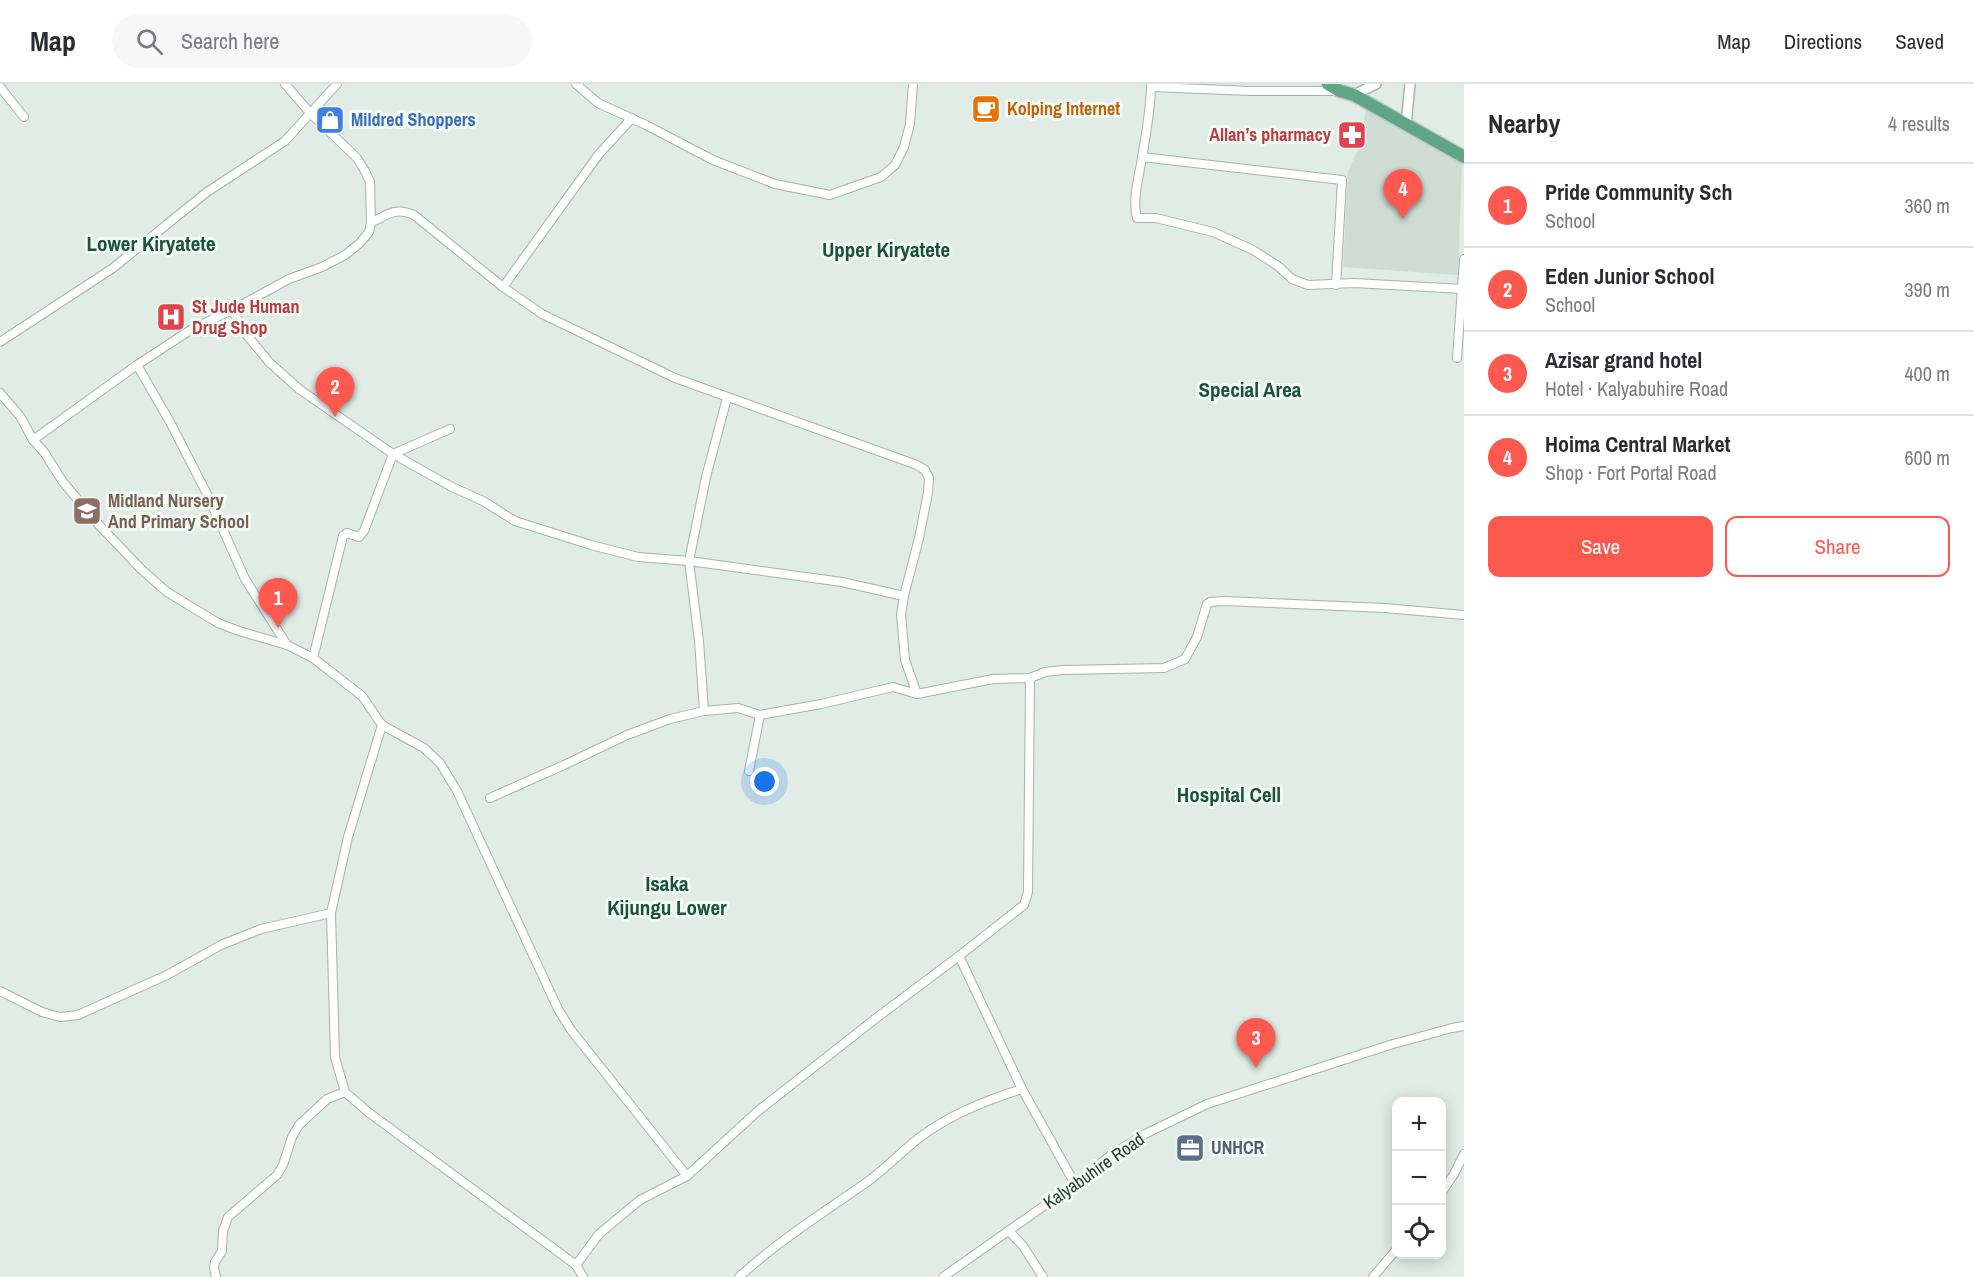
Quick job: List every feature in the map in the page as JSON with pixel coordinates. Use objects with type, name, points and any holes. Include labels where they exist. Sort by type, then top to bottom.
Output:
[{"type":"main road","points":[[1328,84],[1354,95],[1464,157]]},
{"type":"street","points":[[33,440],[137,364],[192,329],[289,279],[322,267],[345,255],[369,232],[371,223],[370,182],[365,171],[357,158],[311,114],[285,84]]},
{"type":"street","points":[[0,342],[113,268],[207,192],[285,141],[337,84]]},
{"type":"street","points":[[576,84],[598,103],[712,160],[775,184],[830,195],[881,177],[895,165],[904,147],[910,124],[913,84]]},
{"type":"street","points":[[1354,95],[1376,84]]},
{"type":"street","points":[[1406,124],[1410,84]]},
{"type":"street","points":[[1340,91],[1251,91],[1152,85],[1136,190],[1137,218],[1156,218],[1213,232],[1253,250],[1278,266],[1292,279],[1308,285],[1354,283],[1463,289]]},
{"type":"street","points":[[0,87],[24,117]]},
{"type":"street","points":[[503,287],[588,169],[632,118]]},
{"type":"street","points":[[1142,157],[1342,180],[1336,285]]},
{"type":"street","points":[[371,223],[394,211],[404,211],[414,215],[503,287],[542,314],[675,378],[917,465],[925,470],[929,478],[928,493],[919,538],[903,596],[902,614],[905,660],[917,694]]},
{"type":"street","points":[[1457,358],[1464,259]]},
{"type":"street","points":[[232,310],[246,334],[268,362],[299,389],[393,454],[452,487],[483,501],[515,521],[638,557],[689,561],[842,582],[903,596]]},
{"type":"street","points":[[137,364],[208,496],[245,579],[287,645]]},
{"type":"street","points":[[0,393],[20,416],[33,440],[44,452],[63,482],[99,525],[142,570],[167,592],[218,623],[287,645],[313,658],[362,696],[382,725],[424,748],[440,763],[457,791],[558,1009],[571,1030],[687,1176]]},
{"type":"street","points":[[704,711],[699,641],[689,561],[706,477],[727,398]]},
{"type":"street","points":[[313,658],[343,536],[347,533],[359,537],[364,531],[393,454],[450,429]]},
{"type":"street","points":[[490,798],[627,735],[704,711],[738,708],[760,715],[821,704],[893,687],[917,694],[993,679],[1030,678],[1045,672],[1063,670],[1164,668],[1185,659],[1197,637],[1205,607],[1210,602],[1385,608],[1464,615]]},
{"type":"street","points":[[576,1265],[599,1234],[640,1200],[687,1176],[759,1111],[1024,905],[1027,899],[1030,678]]},
{"type":"street","points":[[749,771],[760,715]]},
{"type":"street","points":[[382,725],[348,837],[331,913],[335,1057],[345,1092],[368,1112],[576,1265],[583,1277]]},
{"type":"street","points":[[0,991],[42,1012],[60,1017],[78,1015],[167,975],[221,945],[261,929],[331,913]]},
{"type":"street","points":[[959,956],[1022,1089],[1075,1184]]},
{"type":"street","name":"Kalyabuhire Road","points":[[943,1277],[1075,1184],[1111,1155],[1145,1134],[1207,1104],[1393,1044],[1464,1026]]},
{"type":"street","points":[[739,1277],[760,1257],[822,1211],[868,1181],[920,1137],[943,1122],[994,1097],[1022,1089]]},
{"type":"street","points":[[216,1277],[214,1268],[222,1251],[223,1232],[228,1217],[277,1175],[299,1125],[327,1099],[345,1092]]},
{"type":"street","points":[[1446,1186],[1464,1154]]},
{"type":"street","points":[[1009,1231],[1023,1246],[1043,1277]]},
{"type":"street","points":[[1372,1277],[1392,1254]]},
{"type":"shaded area","points":[[1367,102],[1462,161],[1458,275],[1343,267],[1348,171],[1361,143]]},
{"type":"place","name":"Kolping Internet","points":[[986,109]]},
{"type":"place","name":"Mildred Shoppers","points":[[330,120]]},
{"type":"place","name":"Allan’s pharmacy","points":[[1352,135]]},
{"type":"place","name":"Hoima Central Market","points":[[1403,219]]},
{"type":"place","name":"St Jude Human Drug Shop","points":[[171,317]]},
{"type":"place","name":"Eden Junior School","points":[[335,417]]},
{"type":"place","name":"Midland Nursery And Primary School","points":[[87,511]]},
{"type":"place","name":"Pride Community Sch","points":[[278,628]]},
{"type":"place","name":"Azisar grand hotel","points":[[1256,1068]]},
{"type":"place","name":"UNHCR","points":[[1190,1148]]},
{"type":"district","name":"Lower Kiryatete","points":[[151,244]]},
{"type":"district","name":"Upper Kiryatete","points":[[886,250]]},
{"type":"district","name":"Special Area","points":[[1250,390]]},
{"type":"district","name":"Hospital Cell","points":[[1229,795]]},
{"type":"district","name":"Isaka Kijungu Lower","points":[[667,896]]}]
